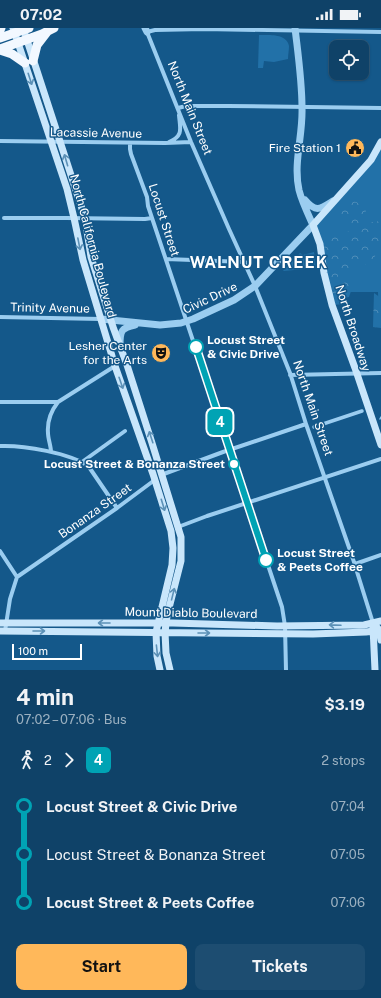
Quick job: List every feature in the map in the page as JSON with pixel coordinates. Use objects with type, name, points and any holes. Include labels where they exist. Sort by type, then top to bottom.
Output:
[{"type":"highway","points":[[0,38],[14,31],[25,29]]},
{"type":"highway","points":[[0,50],[51,30]]},
{"type":"highway","points":[[0,50],[29,62],[37,45],[51,30]]},
{"type":"main road","name":"North California Boulevard","points":[[22,41],[25,29]]},
{"type":"main road","name":"North California Boulevard","points":[[14,31],[22,41],[60,143],[85,218],[91,257],[110,319],[141,407],[178,527],[182,546],[181,561],[165,632],[166,653],[170,670]]},
{"type":"main road","name":"North California Boulevard","points":[[29,62],[50,142],[67,189],[83,260],[115,366],[155,480],[171,531],[173,548],[172,566],[156,632],[157,656],[160,670]]},
{"type":"main road","name":"Civic Drive","points":[[313,225],[372,160],[381,142]]},
{"type":"main road","name":"North Broadway","points":[[313,225],[320,244],[324,273],[332,305],[381,445]]},
{"type":"main road","name":"Mount Diablo Boulevard","points":[[2,631],[165,632],[285,630],[377,622]]},
{"type":"main road","points":[[375,670],[374,641],[377,630],[377,622]]},
{"type":"main road","name":"Mount Diablo Boulevard","points":[[3,623],[166,623],[329,634],[377,630]]},
{"type":"main road","points":[[377,630],[381,640]]},
{"type":"street","points":[[146,30],[204,29],[381,32]]},
{"type":"street","name":"North Main Street","points":[[146,30],[228,229],[255,286],[290,375],[324,478],[377,622]]},
{"type":"street","name":"North Broadway","points":[[295,30],[302,106],[301,135],[297,157],[297,170],[300,194],[313,225]]},
{"type":"street","points":[[165,143],[176,139],[179,135],[180,126],[178,108],[184,106],[381,108]]},
{"type":"street","name":"Lacassie Avenue","points":[[0,141],[60,143],[191,142]]},
{"type":"street","name":"Locust Street","points":[[130,143],[131,154],[147,197],[152,218],[282,607],[285,630],[286,670]]},
{"type":"street","points":[[300,194],[310,206],[316,209],[321,208],[335,200]]},
{"type":"street","points":[[4,218],[152,218]]},
{"type":"street","name":"Civic Drive","points":[[101,319],[160,326],[172,325],[187,321],[234,300],[255,286],[313,225]]},
{"type":"street","points":[[166,259],[244,262]]},
{"type":"street","name":"Trinity Avenue","points":[[0,317],[101,319]]},
{"type":"street","points":[[120,345],[122,330],[127,327],[142,324]]},
{"type":"street","points":[[51,452],[48,424],[53,409],[58,402],[115,366]]},
{"type":"street","points":[[290,375],[381,373]]},
{"type":"street","points":[[0,402],[58,402]]},
{"type":"street","points":[[314,427],[362,411]]},
{"type":"street","name":"Bonanza Street","points":[[17,577],[162,475],[230,449],[306,424]]},
{"type":"street","points":[[82,462],[125,432]]},
{"type":"street","points":[[0,446],[12,445],[51,452],[82,462],[89,468],[117,508]]},
{"type":"street","points":[[178,527],[381,459]]},
{"type":"street","points":[[0,551],[17,577],[2,631]]},
{"type":"street","points":[[355,564],[381,554]]},
{"type":"green space","points":[[259,35],[272,35],[285,39],[289,46],[288,59],[274,62],[264,61],[263,68],[258,68]]},
{"type":"green space","points":[[381,142],[381,326],[379,326],[378,292],[329,292],[313,225]]},
{"type":"green space","points":[[351,200],[361,204],[366,210],[364,223],[381,221],[381,247],[376,253],[373,262],[366,265],[363,261],[357,270],[338,274],[338,278],[349,277],[355,286],[349,297],[344,298],[345,304],[332,305],[321,248],[330,231],[337,237],[342,247],[349,241],[345,234],[350,230],[344,223],[331,216],[337,209]]},
{"type":"green space","points":[[314,252],[316,268],[283,271],[300,253],[303,255]]},
{"type":"green space","points":[[374,293],[381,298],[381,328],[373,327]]},
{"type":"bus line","name":"4","points":[[196,347],[266,560]]},
{"type":"place","name":"Fire Station 1","points":[[355,148]]},
{"type":"place","name":"Locust Street & Civic Drive","points":[[196,347]]},
{"type":"place","name":"Lesher Center for the Arts","points":[[161,353]]},
{"type":"place","name":"Locust Street & Bonanza Street","points":[[234,464]]},
{"type":"place","name":"Locust Street & Peets Coffee","points":[[266,560]]},
{"type":"district","name":"WALNUT CREEK","points":[[259,262]]}]
